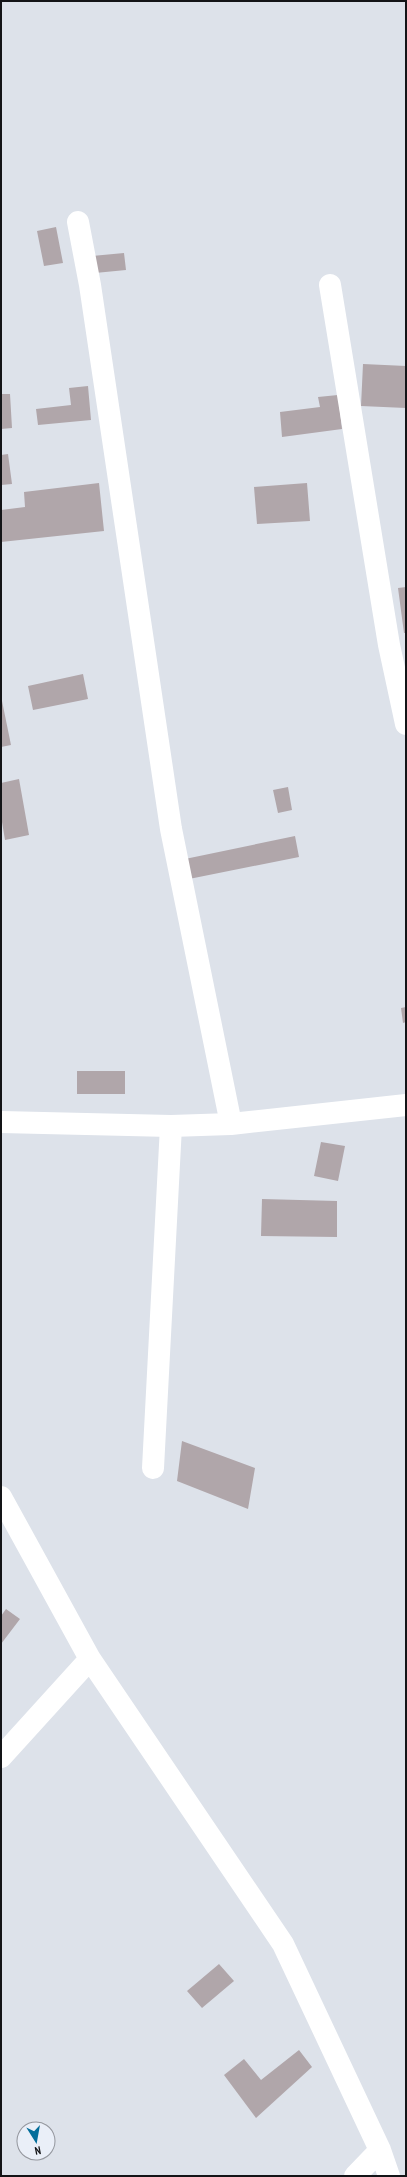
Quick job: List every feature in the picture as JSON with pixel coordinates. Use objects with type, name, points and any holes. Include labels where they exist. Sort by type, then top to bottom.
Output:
[{"type":"street","points":[[78,222],[90,285],[171,830],[231,1124]]},
{"type":"street","points":[[330,285],[397,644],[406,724]]},
{"type":"street","points":[[1,1122],[171,1126],[231,1124],[406,1105]]},
{"type":"street","points":[[153,1468],[171,1126]]},
{"type":"street","points":[[1,1497],[90,1659],[283,1944],[380,2150],[389,2176]]},
{"type":"street","points":[[1,1756],[90,1659]]},
{"type":"street","points":[[355,2176],[380,2150]]},
{"type":"building","points":[[56,227],[63,263],[44,266],[37,231]]},
{"type":"building","points":[[124,253],[126,270],[95,273],[92,256]]},
{"type":"building","points":[[363,364],[406,366],[406,408],[361,406]]},
{"type":"building","points":[[88,386],[91,420],[38,425],[36,409],[71,405],[69,388]]},
{"type":"building","points":[[1,394],[10,394],[12,428],[1,429]]},
{"type":"building","points":[[338,395],[342,429],[282,437],[280,412],[320,407],[318,397]]},
{"type":"building","points":[[8,454],[12,484],[1,485],[1,455]]},
{"type":"building","points":[[99,483],[104,531],[1,542],[1,510],[25,507],[24,492]]},
{"type":"building","points":[[307,483],[310,521],[257,524],[254,487]]},
{"type":"building","points":[[406,587],[406,633],[404,633],[398,588]]},
{"type":"building","points":[[83,674],[88,699],[33,710],[28,686]]},
{"type":"building","points":[[1,696],[11,745],[1,747]]},
{"type":"building","points":[[19,779],[29,835],[5,840],[1,816],[1,783]]},
{"type":"building","points":[[288,787],[292,810],[278,813],[273,790]]},
{"type":"building","points":[[295,836],[299,857],[189,879],[185,859]]},
{"type":"building","points":[[406,1007],[406,1022],[403,1023],[401,1008]]},
{"type":"building","points":[[77,1071],[125,1071],[125,1094],[77,1094]]},
{"type":"building","points":[[321,1142],[345,1146],[338,1181],[314,1176]]},
{"type":"building","points":[[262,1199],[337,1201],[337,1237],[261,1236]]},
{"type":"building","points":[[182,1441],[255,1468],[248,1509],[177,1481]]},
{"type":"building","points":[[6,1609],[20,1619],[1,1644],[1,1616]]},
{"type":"building","points":[[219,1964],[234,1981],[202,2008],[187,1991]]},
{"type":"building","points":[[299,2050],[312,2067],[256,2118],[224,2075],[244,2059],[261,2080]]}]
